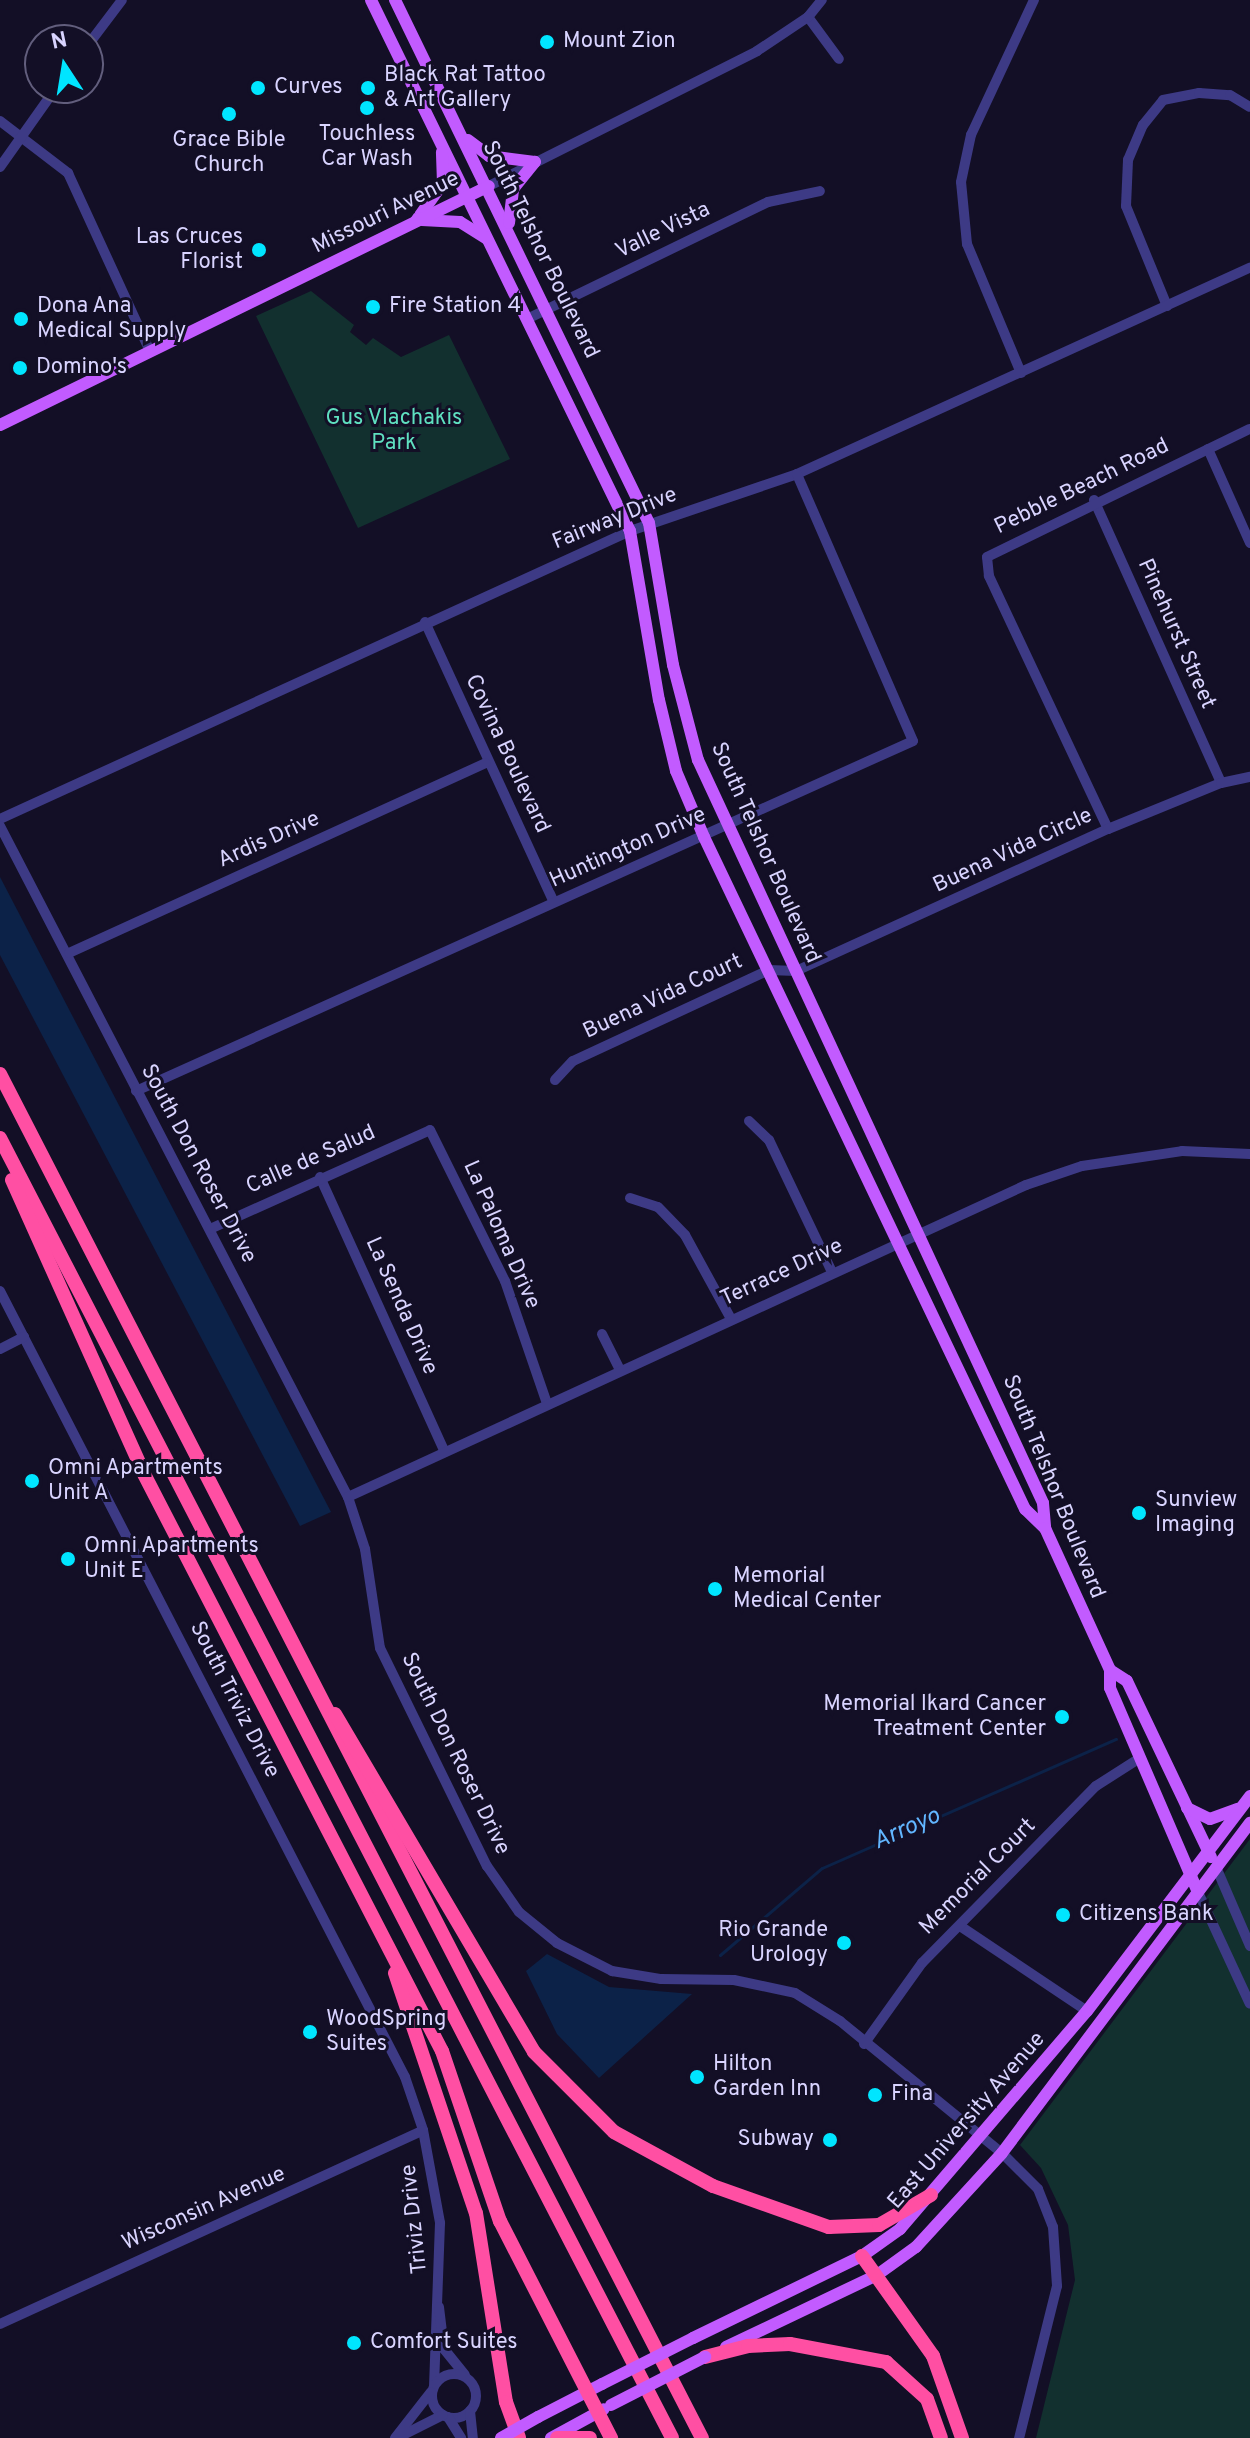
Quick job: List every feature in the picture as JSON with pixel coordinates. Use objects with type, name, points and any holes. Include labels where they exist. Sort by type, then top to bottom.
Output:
[{"type":"highway","points":[[0,1074],[289,1643],[702,2438]]},
{"type":"highway","points":[[0,1138],[672,2438]]},
{"type":"highway","points":[[0,1154],[144,1474],[442,2051],[500,2221],[595,2388],[605,2408],[611,2438]]},
{"type":"highway","points":[[289,1643],[358,1749],[534,2052],[614,2132],[713,2186],[829,2227],[853,2230],[879,2225],[931,2195]]},
{"type":"highway","points":[[386,1946],[476,2213],[506,2402],[519,2438]]},
{"type":"highway","points":[[862,2256],[933,2356],[962,2438]]},
{"type":"highway","points":[[705,2357],[748,2346],[790,2344],[886,2362],[927,2399],[941,2438]]},
{"type":"highway","points":[[554,2438],[590,2438]]},
{"type":"main road","name":"South Telshor Boulevard","points":[[371,0],[630,531],[662,715],[676,771],[704,837],[901,1240],[1025,1509],[1045,1528]]},
{"type":"main road","name":"South Telshor Boulevard","points":[[395,0],[489,186],[649,523],[673,665],[698,760],[920,1231],[1043,1503],[1045,1528],[1110,1670],[1110,1688],[1198,1892]]},
{"type":"main road","points":[[464,136],[489,156],[535,162]]},
{"type":"main road","points":[[417,220],[443,183],[440,141]]},
{"type":"main road","points":[[510,230],[513,189],[535,162]]},
{"type":"main road","name":"Missouri Avenue","points":[[0,425],[149,349],[489,186]]},
{"type":"main road","points":[[417,220],[460,222],[489,240]]},
{"type":"main road","points":[[1006,1466],[1023,1459]]},
{"type":"main road","name":"South Telshor Boulevard","points":[[1110,1670],[1127,1681],[1216,1867]]},
{"type":"main road","name":"East University Avenue","points":[[501,2438],[693,2338],[862,2256],[900,2229],[983,2138],[1087,2011],[1250,1796]]},
{"type":"main road","points":[[1187,1808],[1210,1819],[1241,1807]]},
{"type":"main road","name":"East University Avenue","points":[[554,2438],[705,2357],[877,2275],[916,2247],[1002,2153],[1250,1823]]},
{"type":"street","points":[[104,24],[122,0]]},
{"type":"street","name":"Missouri Avenue","points":[[489,186],[757,51],[808,17],[822,0]]},
{"type":"street","points":[[1021,373],[967,244],[961,182],[971,135],[1034,0]]},
{"type":"street","points":[[808,17],[839,59]]},
{"type":"street","points":[[403,65],[421,51]]},
{"type":"street","points":[[1167,306],[1126,206],[1128,160],[1143,125],[1163,100],[1199,93],[1230,95],[1250,107]]},
{"type":"street","points":[[0,167],[44,104]]},
{"type":"street","points":[[0,121],[68,173],[149,349]]},
{"type":"street","name":"Valle Vista","points":[[527,319],[768,202],[820,191]]},
{"type":"street","name":"Fairway Drive","points":[[0,819],[425,622],[630,531],[797,474],[1250,268]]},
{"type":"street","name":"Pebble Beach Road","points":[[1108,829],[989,576],[987,557],[1094,500],[1250,429]]},
{"type":"street","points":[[1208,449],[1250,543]]},
{"type":"street","name":"Huntington Drive","points":[[136,1091],[913,741],[797,474]]},
{"type":"street","name":"Pinehurst Street","points":[[1094,500],[1221,783]]},
{"type":"street","name":"Covina Boulevard","points":[[425,622],[486,763],[554,902]]},
{"type":"street","name":"Ardis Drive","points":[[69,953],[486,763]]},
{"type":"street","name":"Buena Vida Circle","points":[[796,971],[1108,829],[1221,783],[1250,777]]},
{"type":"street","name":"South Don Roser Drive","points":[[0,826],[69,953],[136,1091],[348,1497],[365,1549],[380,1648],[487,1866],[519,1912],[557,1943],[612,1971],[661,1979],[734,1980],[795,1993],[840,2021],[864,2044],[1002,2153],[1038,2189],[1056,2254],[1057,2286],[1019,2438]]},
{"type":"street","name":"Buena Vida Court","points":[[555,1080],[573,1061],[769,970],[796,971]]},
{"type":"street","points":[[749,1121],[769,1140],[832,1272]]},
{"type":"street","name":"Calle de Salud","points":[[210,1229],[430,1130]]},
{"type":"street","name":"La Paloma Drive","points":[[430,1130],[505,1281],[547,1404]]},
{"type":"street","name":"Terrace Drive","points":[[348,1497],[920,1231],[1082,1166],[1182,1151],[1250,1154]]},
{"type":"street","name":"La Senda Drive","points":[[320,1177],[445,1452]]},
{"type":"street","points":[[630,1198],[658,1207],[685,1235],[731,1319]]},
{"type":"street","name":"South Triviz Drive","points":[[0,1291],[379,2022],[423,2130]]},
{"type":"street","points":[[602,1334],[620,1370]]},
{"type":"street","points":[[0,1349],[24,1337]]},
{"type":"street","name":"Memorial Court","points":[[864,2044],[922,1963],[1096,1786],[1140,1758]]},
{"type":"street","name":"South Telshor Boulevard","points":[[1216,1867],[1250,1946]]},
{"type":"street","name":"South Telshor Boulevard","points":[[1198,1892],[1250,2004]]},
{"type":"street","points":[[960,1926],[1087,2011]]},
{"type":"street","name":"Triviz Drive","points":[[423,2130],[440,2223],[433,2388]]},
{"type":"street","name":"Wisconsin Avenue","points":[[0,2324],[423,2130]]},
{"type":"street","name":"Triviz Drive","points":[[438,2304],[444,2349],[469,2380]]},
{"type":"street","points":[[396,2438],[433,2388],[448,2374],[469,2380],[476,2395],[470,2411],[473,2438]]},
{"type":"street","points":[[433,2388],[432,2402],[461,2438]]},
{"type":"street","points":[[396,2438],[445,2416],[470,2411]]},
{"type":"green space","name":"Gus Vlachakis Park","points":[[311,291],[354,325],[350,332],[366,345],[373,338],[401,357],[449,335],[510,459],[358,528],[256,316]]},
{"type":"green space","points":[[1250,1839],[1250,2438],[1036,2438],[1075,2280],[1068,2225],[1041,2168],[1020,2145]]},
{"type":"water","points":[[0,877],[331,1512],[300,1526],[0,955]]},
{"type":"water","points":[[547,1954],[609,1987],[692,1994],[599,2078],[557,2034],[526,1971]]},
{"type":"waterway","name":"Arroyo","points":[[720,1955],[822,1868],[1116,1739]]},
{"type":"place","name":"Mount Zion","points":[[547,42]]},
{"type":"place","name":"Curves","points":[[258,88]]},
{"type":"place","name":"Black Rat Tattoo & Art Gallery","points":[[368,88]]},
{"type":"place","name":"Touchless Car Wash","points":[[367,108]]},
{"type":"place","name":"Grace Bible Church","points":[[229,114]]},
{"type":"place","name":"Las Cruces Florist","points":[[259,250]]},
{"type":"place","name":"Fire Station 4","points":[[373,307]]},
{"type":"place","name":"Dona Ana Medical Supply","points":[[21,319]]},
{"type":"place","name":"Domino's","points":[[20,368]]},
{"type":"place","name":"Omni Apartments Unit A","points":[[32,1481]]},
{"type":"place","name":"Sunview Imaging","points":[[1139,1513]]},
{"type":"place","name":"Omni Apartments Unit E","points":[[68,1559]]},
{"type":"place","name":"Memorial Medical Center","points":[[715,1589]]},
{"type":"place","name":"Memorial Ikard Cancer Treatment Center","points":[[1062,1717]]},
{"type":"place","name":"Citizens Bank","points":[[1063,1915]]},
{"type":"place","name":"Rio Grande Urology","points":[[844,1943]]},
{"type":"place","name":"WoodSpring Suites","points":[[310,2032]]},
{"type":"place","name":"Hilton Garden Inn","points":[[697,2077]]},
{"type":"place","name":"Fina","points":[[875,2095]]},
{"type":"place","name":"Subway","points":[[830,2140]]},
{"type":"place","name":"Comfort Suites","points":[[354,2343]]}]
